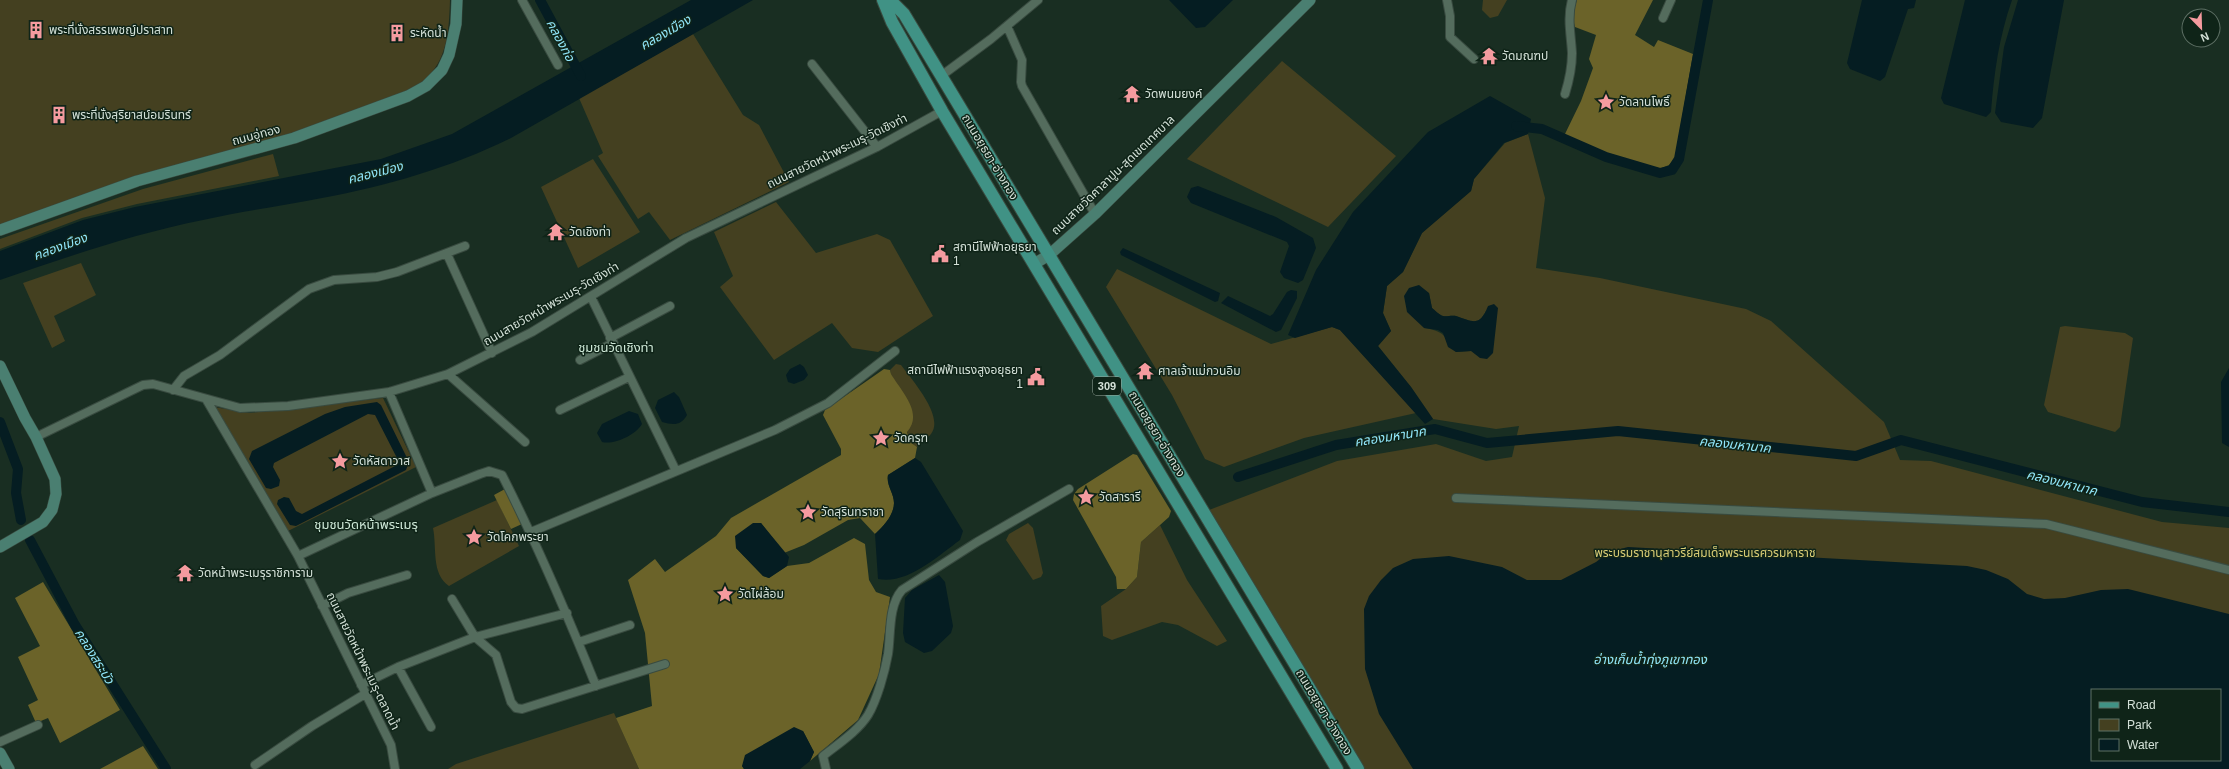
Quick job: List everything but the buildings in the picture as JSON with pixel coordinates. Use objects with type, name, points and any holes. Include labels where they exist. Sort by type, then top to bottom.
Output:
[{"type":"main road","name":"ถนนอยุธยา-อ่างทอง","points":[[883,0],[892,22],[942,111],[1337,769]]},
{"type":"main road","name":"ถนนอยุธยา-อ่างทอง","points":[[890,0],[904,14],[1358,769]]},
{"type":"street","name":"ถนนอู่ทอง","points":[[0,230],[137,181],[294,138],[408,96],[426,86],[442,70],[449,55],[453,36],[457,0]]},
{"type":"street","points":[[522,0],[558,65]]},
{"type":"street","points":[[941,76],[1038,0]]},
{"type":"street","name":"ถนนสายวัดศาลาปูน-สุดเขตเทศบาล","points":[[1034,264],[1049,255],[1095,214],[1310,0]]},
{"type":"street","points":[[1447,0],[1450,16],[1450,36],[1474,59]]},
{"type":"street","points":[[1565,94],[1571,69],[1572,55],[1568,12],[1572,0]]},
{"type":"street","points":[[1663,18],[1671,0]]},
{"type":"street","points":[[1006,26],[1022,60],[1022,86],[1095,214]]},
{"type":"street","points":[[812,64],[877,147]]},
{"type":"street","name":"ถนนสายวัดหน้าพระเมรุ-วัดเชิงท่า","points":[[36,437],[143,385],[153,384],[206,400],[240,408],[288,406],[389,392],[448,374],[492,353],[591,298],[686,238],[877,147],[942,111]]},
{"type":"street","points":[[173,390],[184,376],[220,355],[309,290],[334,280],[377,277],[397,272],[465,246]]},
{"type":"street","points":[[447,254],[492,353]]},
{"type":"street","points":[[591,298],[676,471]]},
{"type":"street","points":[[580,360],[670,306]]},
{"type":"street","points":[[531,532],[775,430],[828,403],[895,351]]},
{"type":"street","points":[[0,366],[25,418],[36,437],[54,479],[56,494],[52,510],[43,522],[0,547]]},
{"type":"street","points":[[448,374],[525,442]]},
{"type":"street","points":[[560,410],[629,377]]},
{"type":"street","points":[[389,392],[432,494]]},
{"type":"street","name":"ถนนสายวัดหน้าพระเมรุ-ตลาดน้ำ","points":[[206,400],[298,556],[391,745],[395,769]]},
{"type":"street","points":[[298,556],[432,494],[480,474],[496,472],[502,475],[531,532],[567,613],[596,686]]},
{"type":"street","points":[[826,769],[823,756],[860,725],[869,714],[881,683],[888,655],[895,598],[902,590],[977,542],[1069,489]]},
{"type":"street","points":[[1456,498],[2046,524],[2229,570]]},
{"type":"street","points":[[322,606],[348,593],[406,575]]},
{"type":"street","points":[[452,599],[476,637],[496,655],[511,702],[516,708],[522,709],[665,664]]},
{"type":"street","points":[[361,685],[398,666],[476,637],[567,613]]},
{"type":"street","points":[[579,642],[630,625]]},
{"type":"street","points":[[398,666],[431,727]]},
{"type":"street","points":[[255,765],[312,726],[365,694]]},
{"type":"street","points":[[0,742],[38,725]]},
{"type":"street","points":[[0,753],[9,769]]},
{"type":"green space","points":[[0,0],[450,0],[446,44],[438,64],[423,81],[404,93],[252,147],[0,225]]},
{"type":"green space","points":[[1483,0],[1507,0],[1498,16],[1490,18],[1482,10]]},
{"type":"green space","points":[[693,34],[743,115],[759,125],[789,182],[670,240],[649,212],[638,219],[598,156],[603,153],[579,98]]},
{"type":"green space","points":[[1282,61],[1396,156],[1328,227],[1187,159]]},
{"type":"green space","name":"พระบรมราชานุสาวรีย์สมเด็จพระนเรศวรมหาราช","points":[[1528,134],[1545,198],[1536,268],[1600,278],[1746,309],[1771,321],[1884,422],[1900,460],[1931,461],[2162,522],[2229,528],[2229,769],[1365,769],[1209,510],[1337,461],[1436,444],[1486,461],[1512,457],[1519,426],[1496,429],[1433,419],[1411,387],[1378,346],[1391,331],[1383,313],[1387,286],[1403,272],[1422,233],[1471,191],[1474,179],[1505,143]],"holes":[[[1429,293],[1432,308],[1443,316],[1456,316],[1475,321],[1482,317],[1488,306],[1471,351],[1456,352],[1443,335],[1431,329],[1424,328]]]},
{"type":"green space","points":[[273,154],[279,176],[137,204],[82,218],[0,249],[0,239],[143,189]]},
{"type":"green space","points":[[593,159],[640,232],[578,268],[541,187]]},
{"type":"green space","points":[[776,202],[816,253],[877,234],[890,240],[933,316],[878,352],[852,348],[832,323],[774,360],[720,287],[733,276],[714,232]]},
{"type":"green space","points":[[81,263],[96,295],[54,316],[65,341],[52,348],[23,283]]},
{"type":"green space","points":[[1117,269],[1271,344],[1332,327],[1340,330],[1416,413],[1304,438],[1224,467],[1205,459],[1172,395],[1106,287]]},
{"type":"green space","points":[[2065,326],[2125,333],[2133,338],[2120,427],[2115,432],[2048,412],[2044,405],[2060,327]]},
{"type":"green space","points":[[896,364],[901,365],[919,388],[934,418],[934,426],[931,434],[917,447],[910,442],[891,374],[890,370]]},
{"type":"green space","points":[[383,398],[416,467],[288,531],[214,407],[250,413]]},
{"type":"green space","points":[[497,500],[519,546],[449,586],[439,575],[433,528]]},
{"type":"green space","points":[[1028,523],[1033,528],[1043,573],[1041,577],[1033,580],[1006,540],[1009,534]]},
{"type":"green space","points":[[1160,525],[1187,580],[1227,641],[1217,646],[1178,625],[1162,622],[1112,640],[1103,636],[1101,606],[1126,589],[1137,577],[1141,542]]},
{"type":"green space","points":[[614,713],[639,769],[448,769],[456,764]]},
{"type":"shaded area","points":[[1577,0],[1653,0],[1635,35],[1654,47],[1658,40],[1693,54],[1675,158],[1669,165],[1659,169],[1612,156],[1564,136],[1581,101],[1593,68],[1589,59],[1596,35],[1575,27],[1572,15]]},
{"type":"shaded area","points":[[884,369],[890,370],[909,402],[913,417],[912,425],[907,432],[910,442],[917,447],[915,458],[888,475],[888,482],[893,496],[894,507],[885,524],[875,534],[860,518],[848,520],[804,545],[784,553],[761,523],[736,548],[763,576],[769,578],[787,566],[809,563],[854,538],[865,544],[869,580],[876,592],[890,597],[879,674],[858,720],[810,761],[814,752],[803,731],[742,766],[744,769],[639,769],[616,718],[652,706],[645,633],[628,580],[655,559],[665,572],[716,536],[731,518],[841,455],[841,449],[823,415],[825,410]]},
{"type":"shaded area","points":[[1133,454],[1137,455],[1171,511],[1169,517],[1141,542],[1137,577],[1126,589],[1117,589],[1116,577],[1073,500],[1074,494],[1078,489]]},
{"type":"shaded area","points":[[505,489],[522,524],[511,529],[494,495]]},
{"type":"shaded area","points":[[43,582],[120,710],[60,743],[48,718],[36,723],[28,705],[38,700],[18,657],[40,646],[15,598]]},
{"type":"shaded area","points":[[143,746],[158,769],[100,769]]},
{"type":"water","name":"คลองเมือง","points":[[691,0],[753,0],[511,138],[442,167],[371,188],[247,211],[151,232],[0,280],[0,251],[83,220],[135,207],[381,159],[452,134]]},
{"type":"water","points":[[1169,0],[1233,0],[1205,27],[1196,28]]},
{"type":"water","points":[[1862,0],[1916,0],[1914,8],[1908,9],[1885,77],[1880,81],[1850,69],[1847,63]]},
{"type":"water","points":[[1965,0],[2012,0],[2007,14],[1998,55],[1991,112],[1986,117],[1944,104],[1941,98]]},
{"type":"water","points":[[2018,0],[2064,0],[2042,118],[2033,128],[2001,122],[1995,113],[2004,47]]},
{"type":"water","points":[[1490,96],[1531,119],[1528,134],[1504,143],[1474,179],[1471,191],[1422,233],[1403,272],[1387,286],[1383,313],[1391,331],[1378,346],[1411,387],[1433,419],[1425,424],[1340,330],[1332,327],[1295,338],[1288,335],[1316,270],[1353,212],[1428,132]]},
{"type":"water","points":[[1198,186],[1276,217],[1313,238],[1316,248],[1303,280],[1298,283],[1284,278],[1280,272],[1289,246],[1287,242],[1191,203],[1187,197],[1191,188]]},
{"type":"water","points":[[1123,248],[1220,293],[1218,301],[1215,302],[1121,255],[1120,252]]},
{"type":"water","points":[[1419,285],[1429,293],[1432,308],[1443,316],[1456,316],[1475,321],[1482,317],[1488,306],[1494,304],[1498,308],[1493,353],[1487,359],[1480,358],[1471,351],[1456,352],[1448,347],[1443,333],[1438,330],[1424,328],[1407,312],[1404,296],[1409,288]]},
{"type":"water","points":[[1291,290],[1297,291],[1297,298],[1281,330],[1276,332],[1221,303],[1228,296],[1270,316],[1273,314],[1287,292]]},
{"type":"water","points":[[800,364],[804,367],[808,375],[804,380],[794,384],[788,382],[786,375],[790,369]]},
{"type":"water","points":[[2229,368],[2229,447],[2222,443],[2221,382]]},
{"type":"water","points":[[674,392],[679,397],[687,415],[685,419],[676,424],[662,422],[655,408],[658,400]]},
{"type":"water","points":[[377,402],[381,405],[409,462],[406,470],[296,526],[290,525],[277,504],[278,500],[284,497],[289,498],[296,511],[302,514],[397,465],[398,460],[375,415],[368,414],[274,463],[273,467],[280,480],[279,486],[271,489],[266,488],[249,459],[252,451],[325,414],[345,407]]},
{"type":"water","points":[[629,411],[638,414],[642,424],[639,428],[635,432],[618,441],[607,443],[602,442],[597,433],[602,424]]},
{"type":"water","points":[[915,458],[921,462],[963,531],[960,540],[922,568],[900,578],[889,580],[878,579],[875,534],[885,524],[894,507],[893,496],[888,482],[888,475]]},
{"type":"water","points":[[753,523],[761,523],[789,557],[787,566],[769,578],[763,576],[736,548],[735,536]]},
{"type":"water","name":"อ่างเก็บน้ำทุ่งภูเขาทอง","points":[[1628,547],[1967,566],[1986,570],[2008,579],[2027,594],[2044,599],[2065,598],[2101,590],[2128,589],[2229,614],[2229,769],[1413,769],[1379,714],[1365,669],[1364,609],[1369,596],[1381,580],[1393,568],[1413,559],[1449,556],[1502,567],[1527,580],[1561,580],[1596,562],[1609,552]]},
{"type":"water","points":[[939,575],[945,582],[953,626],[951,633],[932,651],[924,653],[905,642],[903,633],[905,598],[912,590]]},
{"type":"water","points":[[794,727],[803,731],[814,752],[810,761],[800,769],[744,769],[742,766],[745,755]]},
{"type":"waterway","name":"คลองท่อ","points":[[540,0],[581,76]]},
{"type":"waterway","points":[[1516,126],[1542,129],[1606,157],[1660,173],[1672,170],[1679,159],[1708,0]]},
{"type":"waterway","name":"คลองสระบัว","points":[[0,422],[18,469],[16,493],[21,520]]},
{"type":"waterway","name":"คลองมหานาค","points":[[1238,477],[1336,445],[1435,429],[1487,443],[1618,431],[1856,456],[1901,440],[2142,502],[2229,512]]},
{"type":"waterway","name":"คลองสระบัว","points":[[30,540],[75,625],[166,769]]},
{"type":"place","name":"พระที่นั่งสรรเพชญ์ปราสาท","points":[[36,30]]},
{"type":"place","name":"ระหัดน้ำ","points":[[397,33]]},
{"type":"place","name":"วัดมณฑป","points":[[1489,56]]},
{"type":"place","name":"วัดพนมยงค์","points":[[1132,94]]},
{"type":"place","name":"วัดลานโพธิ์","points":[[1606,102]]},
{"type":"place","name":"พระที่นั่งสุริยาสน์อมรินทร์","points":[[59,115]]},
{"type":"place","name":"วัดเชิงท่า","points":[[556,232]]},
{"type":"place","name":"สถานีไฟฟ้าอยุธยา 1","points":[[940,254]]},
{"type":"place","name":"ศาลเจ้าแม่กวนอิม","points":[[1145,371]]},
{"type":"place","name":"สถานีไฟฟ้าแรงสูงอยุธยา 1","points":[[1036,377]]},
{"type":"place","name":"วัดครุฑ","points":[[881,438]]},
{"type":"place","name":"วัดหัสดาวาส","points":[[340,461]]},
{"type":"place","name":"วัดสารารี","points":[[1086,497]]},
{"type":"place","name":"วัดสุรินทราชา","points":[[808,512]]},
{"type":"place","name":"วัดโคกพระยา","points":[[474,537]]},
{"type":"place","name":"วัดหน้าพระเมรุราชิการาม","points":[[185,573]]},
{"type":"place","name":"วัดไผ่ล้อม","points":[[725,594]]},
{"type":"district","name":"ชุมชนวัดเชิงท่า","points":[[616,347]]},
{"type":"district","name":"ชุมชนวัดหน้าพระเมรุ","points":[[366,524]]}]
